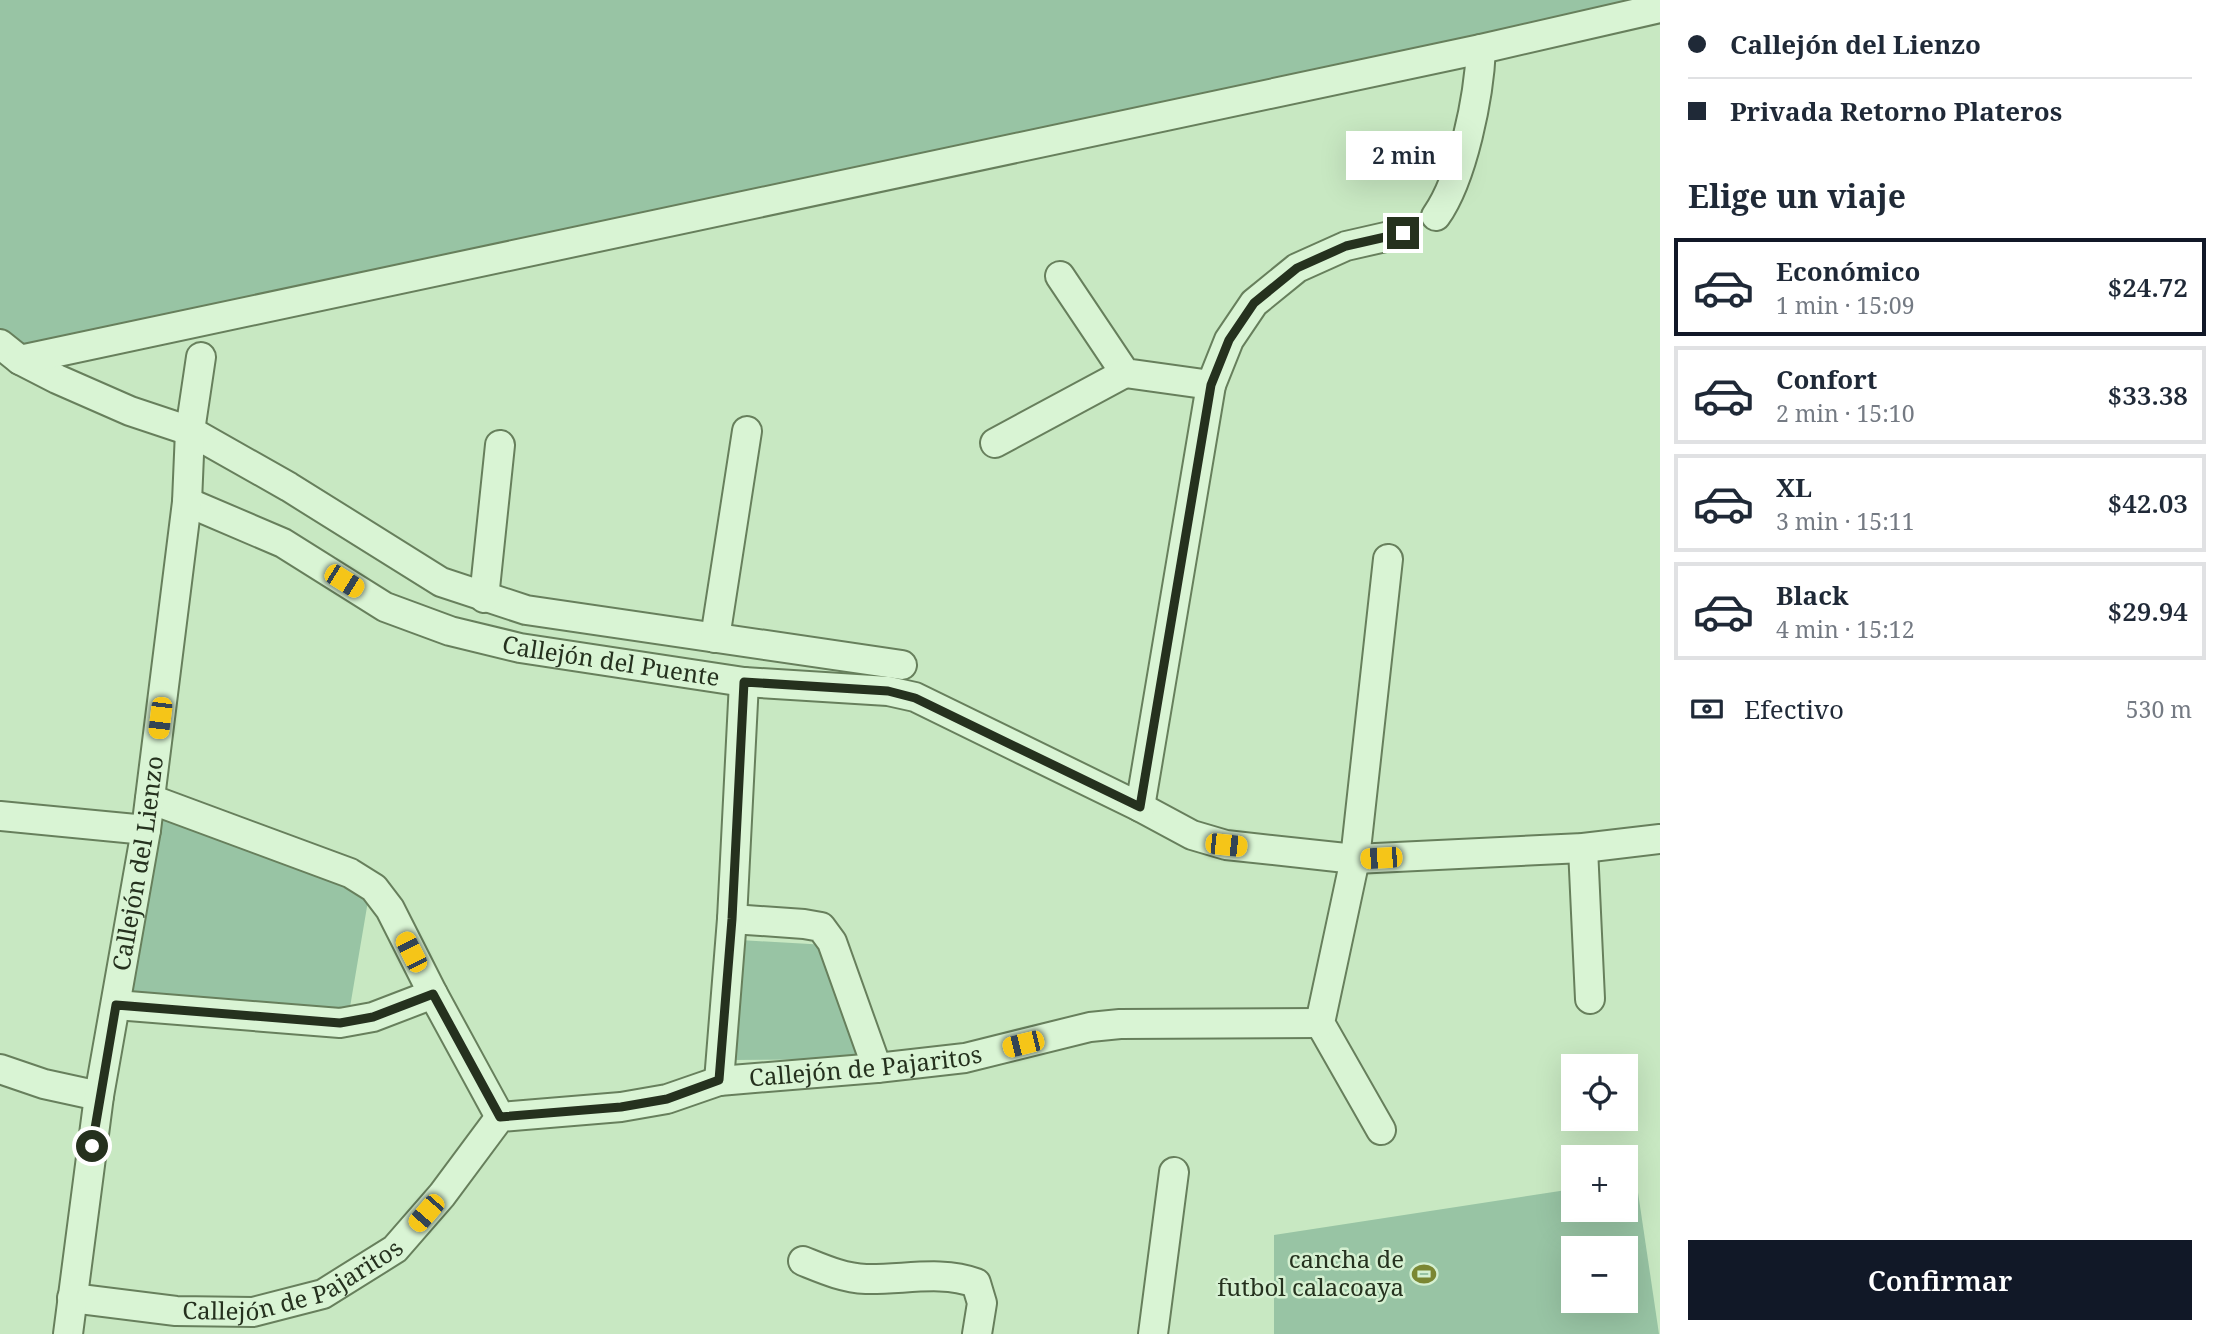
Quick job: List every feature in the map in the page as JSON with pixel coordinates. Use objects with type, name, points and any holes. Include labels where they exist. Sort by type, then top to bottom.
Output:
[{"type":"street","points":[[10,352],[1481,49],[1660,9]]},
{"type":"street","points":[[1436,216],[1456,181],[1480,77],[1481,49]]},
{"type":"street","points":[[1140,807],[1211,385],[1229,340],[1254,303],[1297,268],[1346,246],[1403,233]]},
{"type":"street","points":[[1060,276],[1125,373]]},
{"type":"street","points":[[10,352],[57,379],[130,411],[190,431],[289,487],[441,582],[484,598],[526,610],[902,665]]},
{"type":"street","name":"Callejón del Lienzo","points":[[68,1334],[99,1096],[146,830],[187,502],[190,431],[201,357]]},
{"type":"street","points":[[995,443],[1125,373],[1211,385]]},
{"type":"street","points":[[715,638],[747,431]]},
{"type":"street","points":[[484,598],[500,444]]},
{"type":"street","name":"Callejón del Puente","points":[[187,502],[283,543],[385,607],[450,631],[520,648],[744,682],[888,691],[915,698],[1192,835],[1226,845],[1355,859],[1583,848],[1660,839]]},
{"type":"street","points":[[1381,1130],[1320,1023],[1355,859],[1388,559]]},
{"type":"street","points":[[719,1080],[732,919],[744,682]]},
{"type":"street","points":[[150,799],[350,873],[374,888],[390,909],[500,1117]]},
{"type":"street","points":[[0,816],[146,830]]},
{"type":"street","points":[[1583,848],[1590,999]]},
{"type":"street","points":[[732,919],[804,923],[821,927],[832,942],[877,1068]]},
{"type":"street","points":[[116,1005],[340,1023],[373,1017],[433,994]]},
{"type":"street","name":"Callejón de Pajaritos","points":[[72,1298],[176,1311],[253,1312],[323,1294],[395,1249],[442,1195],[500,1117],[621,1107],[667,1099],[719,1080],[877,1068],[965,1058],[1090,1027],[1119,1024],[1320,1023]]},
{"type":"street","points":[[0,1069],[44,1084],[99,1096]]},
{"type":"street","points":[[1153,1334],[1174,1172]]},
{"type":"street","points":[[803,1261],[838,1275],[864,1279],[958,1276],[976,1283],[982,1303],[977,1334]]},
{"type":"green space","points":[[0,0],[1660,0],[21,354],[0,331]]},
{"type":"green space","points":[[152,811],[369,895],[349,1013],[123,992]]},
{"type":"green space","points":[[740,940],[827,945],[866,1059],[732,1060]]},
{"type":"green space","name":"cancha de futbol calacoaya","points":[[1561,1191],[1561,1222],[1638,1222],[1638,1192],[1659,1334],[1274,1334],[1274,1235]]},
{"type":"place","name":"cancha de futbol calacoaya","points":[[1424,1274]]},
{"type":"route","points":[[92,1146],[116,1005],[340,1023],[373,1017],[433,994],[500,1117],[621,1107],[667,1099],[719,1080],[732,919],[744,682],[888,691],[915,698],[1140,807],[1211,385],[1229,340],[1254,303],[1297,268],[1346,246],[1403,233]]}]
